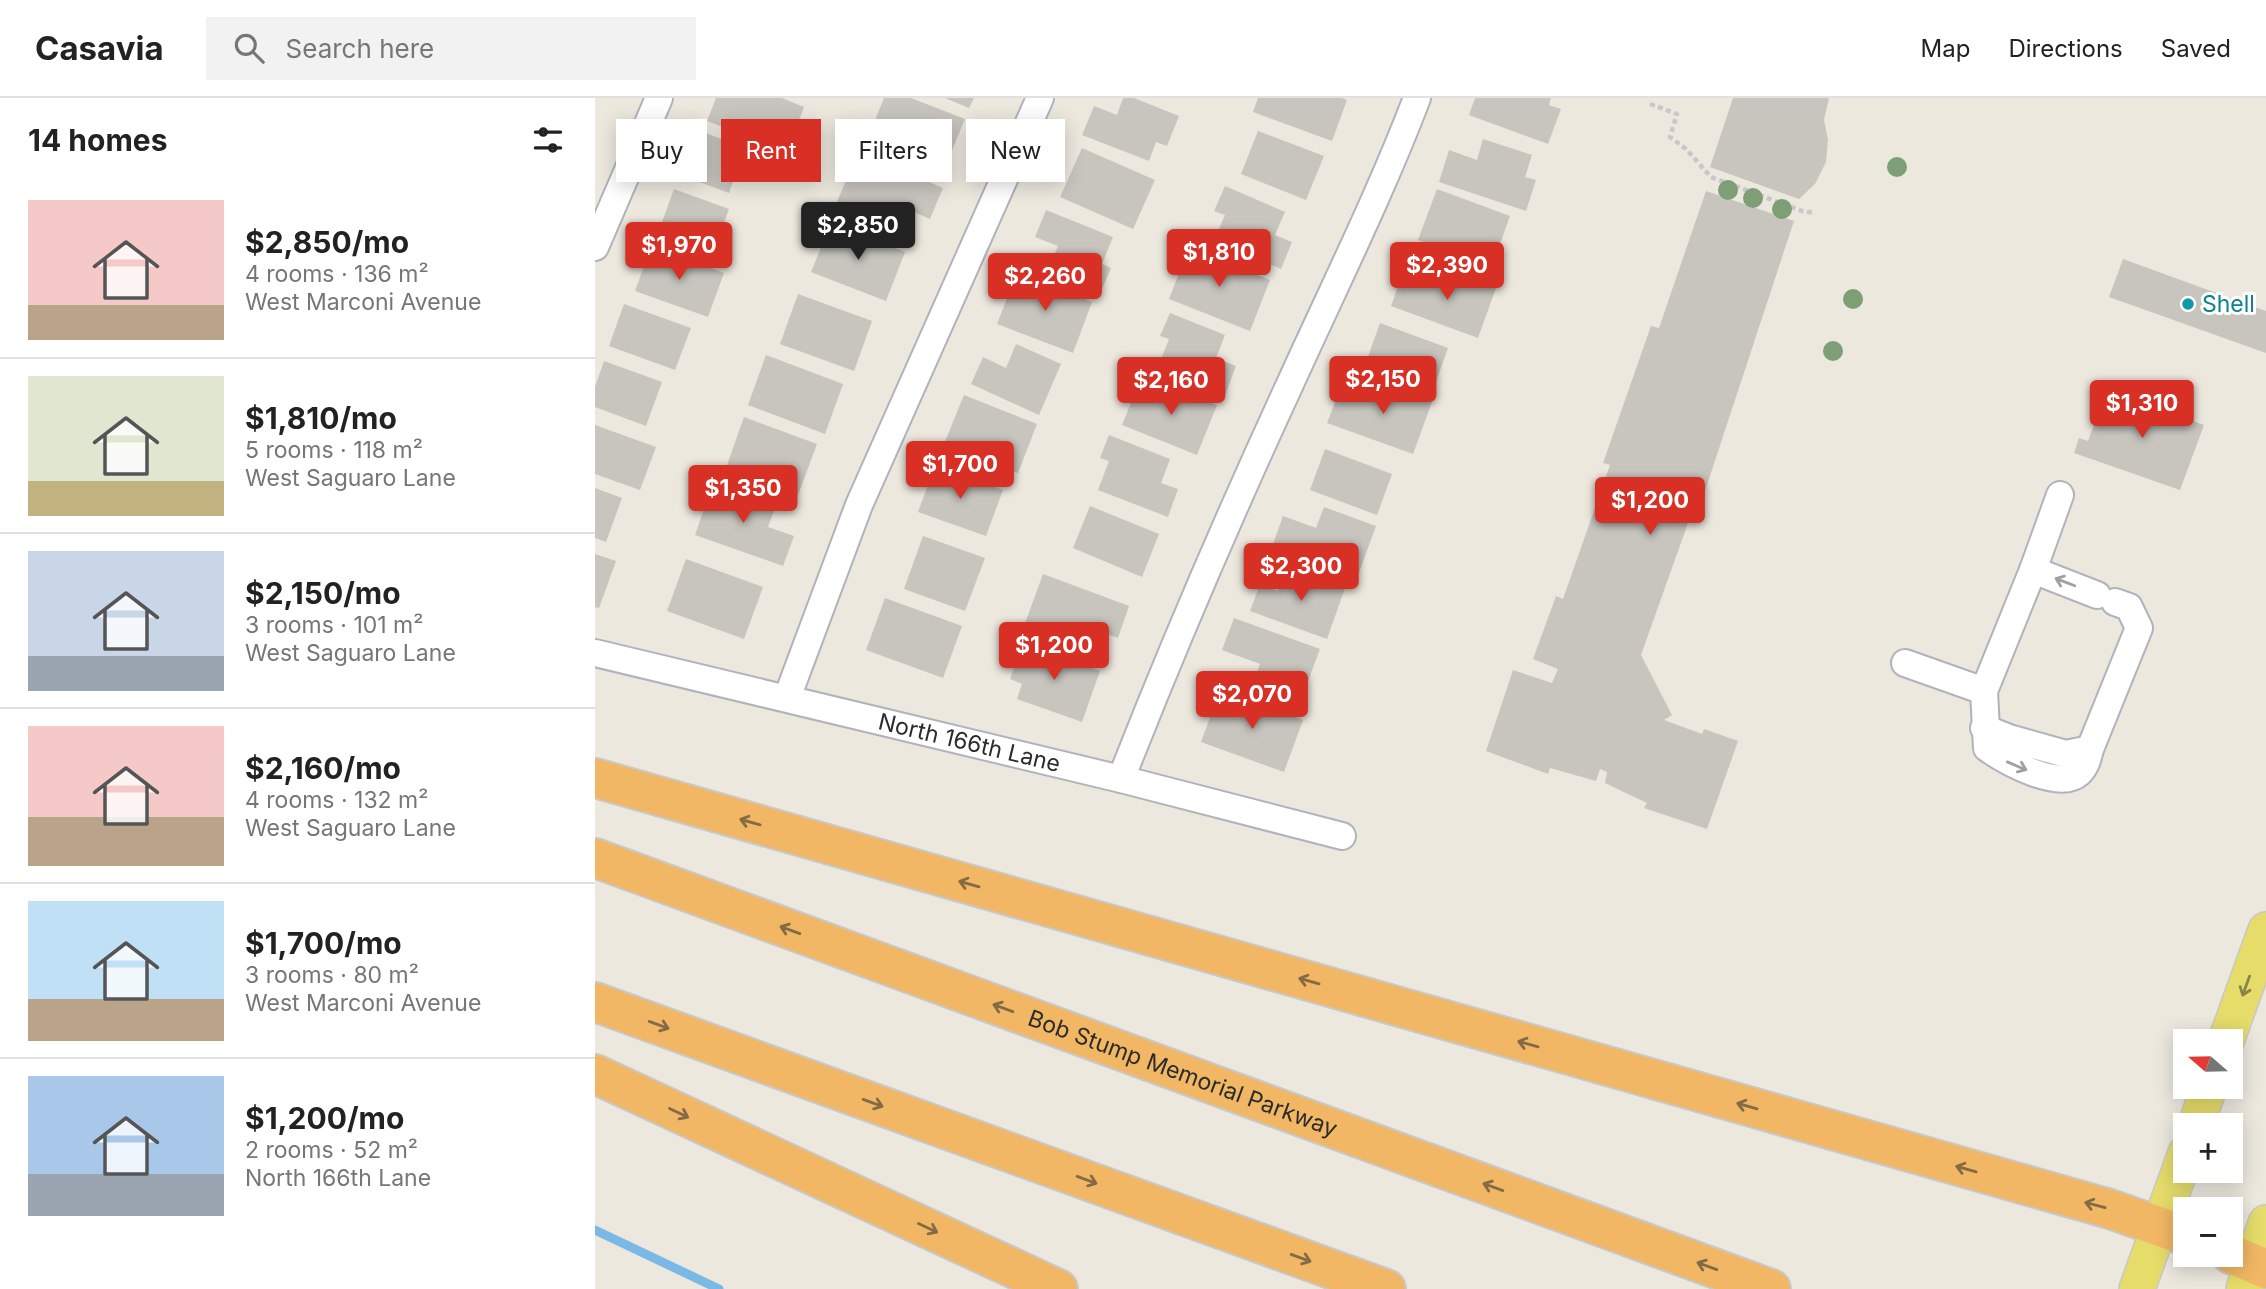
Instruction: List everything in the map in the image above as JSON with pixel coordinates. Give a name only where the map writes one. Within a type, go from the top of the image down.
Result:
[{"type":"highway","points":[[595,778],[2110,1209],[2172,1231]]},
{"type":"highway","name":"Bob Stump Memorial Parkway","points":[[595,858],[1771,1289]]},
{"type":"highway","points":[[595,1002],[1386,1289]]},
{"type":"highway","points":[[595,1074],[1058,1289]]},
{"type":"main road","points":[[2230,1029],[2266,930]]},
{"type":"main road","points":[[2137,1289],[2172,1231],[2181,1183]]},
{"type":"main road","points":[[2249,1269],[2266,1223]]},
{"type":"street","points":[[595,247],[659,98]]},
{"type":"street","points":[[787,698],[859,505],[1040,98]]},
{"type":"street","points":[[1121,779],[1172,649],[1288,387],[1396,153],[1417,98]]},
{"type":"street","points":[[2033,570],[2129,607],[2139,628],[2090,749],[2087,764],[2077,775],[2067,779],[2034,773],[2004,761],[1987,748],[1984,728],[1984,691],[2060,495]]},
{"type":"street","name":"North 166th Lane","points":[[595,653],[1121,779],[1342,836]]},
{"type":"street","points":[[1905,663],[1984,691]]},
{"type":"path","points":[[1650,104],[1677,114],[1670,137],[1711,177],[1802,211],[1815,213]]},
{"type":"building","points":[[716,98],[782,98],[804,107],[799,119],[721,119],[721,126],[707,121]]},
{"type":"building","points":[[884,98],[911,98],[965,119],[952,151],[952,119],[876,119]]},
{"type":"building","points":[[945,98],[974,98],[969,108]]},
{"type":"building","points":[[1123,98],[1134,98],[1179,116],[1167,146],[1156,142],[1149,161],[1082,135],[1094,106],[1117,115]]},
{"type":"building","points":[[1258,98],[1347,100],[1332,141],[1253,112]]},
{"type":"building","points":[[1475,98],[1551,98],[1549,105],[1561,109],[1548,144],[1469,115]]},
{"type":"building","points":[[1733,98],[1829,98],[1824,120],[1828,140],[1826,162],[1815,184],[1799,199],[1710,167]]},
{"type":"building","points":[[1258,131],[1324,156],[1306,200],[1241,174]]},
{"type":"building","points":[[707,134],[721,139],[721,182],[733,182],[729,193],[699,182],[707,182]]},
{"type":"building","points":[[1483,139],[1532,155],[1525,177],[1536,180],[1526,211],[1439,182],[1449,150],[1477,160]]},
{"type":"building","points":[[1082,148],[1155,180],[1133,229],[1060,197]]},
{"type":"building","points":[[845,182],[929,182],[943,188],[930,219],[907,209],[899,228],[837,202]]},
{"type":"building","points":[[1225,186],[1285,212],[1275,235],[1292,242],[1281,269],[1214,240],[1225,215],[1214,211]]},
{"type":"building","points":[[674,189],[729,209],[713,253],[658,233]]},
{"type":"building","points":[[1437,189],[1510,216],[1492,267],[1418,240]]},
{"type":"building","points":[[1706,191],[1794,221],[1703,497],[1698,495],[1641,655],[1672,715],[1664,720],[1702,734],[1704,729],[1738,741],[1707,829],[1644,808],[1647,803],[1605,783],[1607,772],[1600,769],[1596,781],[1550,768],[1548,774],[1486,751],[1513,670],[1552,683],[1558,669],[1533,659],[1556,596],[1563,599],[1610,465],[1603,463],[1651,326],[1659,328]]},
{"type":"building","points":[[1046,210],[1113,237],[1102,264],[1111,268],[1101,291],[1048,270],[1058,246],[1035,237]]},
{"type":"building","points":[[831,223],[905,252],[886,301],[811,272]]},
{"type":"building","points":[[651,247],[724,273],[708,317],[635,291]]},
{"type":"building","points":[[1189,248],[1270,280],[1250,331],[1169,299]]},
{"type":"building","name":"Shell","points":[[2123,259],[2266,311],[2266,353],[2109,297]]},
{"type":"building","points":[[1448,271],[1496,288],[1478,338],[1391,306],[1402,275],[1441,289]]},
{"type":"building","points":[[1017,273],[1092,302],[1073,353],[997,324]]},
{"type":"building","points":[[798,294],[872,321],[854,371],[780,344]]},
{"type":"building","points":[[624,304],[691,328],[675,370],[609,346]]},
{"type":"building","points":[[1170,313],[1225,335],[1216,358],[1236,366],[1225,395],[1158,367],[1169,339],[1160,336]]},
{"type":"building","points":[[1380,323],[1448,348],[1433,390],[1365,365]]},
{"type":"building","points":[[1016,344],[1061,364],[1039,415],[971,384],[983,357],[1006,368]]},
{"type":"building","points":[[766,355],[843,384],[825,434],[748,405]]},
{"type":"building","points":[[604,361],[662,382],[646,426],[595,407],[595,387]]},
{"type":"building","points":[[1370,380],[1432,402],[1413,454],[1327,423],[1339,392],[1363,401]]},
{"type":"building","points":[[1156,381],[1217,405],[1197,455],[1122,425],[1136,390],[1150,396]]},
{"type":"building","points":[[2107,390],[2204,425],[2180,490],[2074,453],[2079,438],[2088,441]]},
{"type":"building","points":[[964,395],[1037,424],[1018,473],[944,444]]},
{"type":"building","points":[[744,417],[817,444],[798,495],[726,468]]},
{"type":"building","points":[[595,425],[656,447],[640,490],[595,474]]},
{"type":"building","points":[[1109,435],[1170,459],[1161,483],[1178,489],[1168,517],[1098,490],[1109,461],[1100,458]]},
{"type":"building","points":[[1325,449],[1392,474],[1377,515],[1310,490]]},
{"type":"building","points":[[935,466],[1003,490],[986,536],[918,512]]},
{"type":"building","points":[[713,483],[776,505],[768,527],[794,536],[783,566],[695,535]]},
{"type":"building","points":[[595,488],[622,498],[606,542],[595,538]]},
{"type":"building","points":[[1090,506],[1159,534],[1142,577],[1073,548]]},
{"type":"building","points":[[1324,507],[1376,526],[1357,578],[1272,547],[1283,516],[1316,528]]},
{"type":"building","points":[[923,536],[985,558],[965,611],[904,589]]},
{"type":"building","points":[[595,554],[616,561],[599,608],[595,607]]},
{"type":"building","points":[[686,559],[763,587],[744,639],[667,611]]},
{"type":"building","points":[[1287,567],[1345,588],[1327,639],[1250,611],[1260,584],[1278,591]]},
{"type":"building","points":[[1043,574],[1129,606],[1118,638],[1093,629],[1086,649],[1024,626]]},
{"type":"building","points":[[885,598],[962,626],[943,678],[866,650]]},
{"type":"building","points":[[1234,618],[1320,649],[1300,702],[1253,685],[1260,664],[1222,650]]},
{"type":"building","points":[[1023,643],[1100,671],[1082,722],[1017,699],[1022,684],[1010,679]]},
{"type":"building","points":[[1220,690],[1303,720],[1284,772],[1201,742]]},
{"type":"waterway","points":[[595,1230],[719,1289]]},
{"type":"place","name":"Shell","points":[[2188,304]]}]
